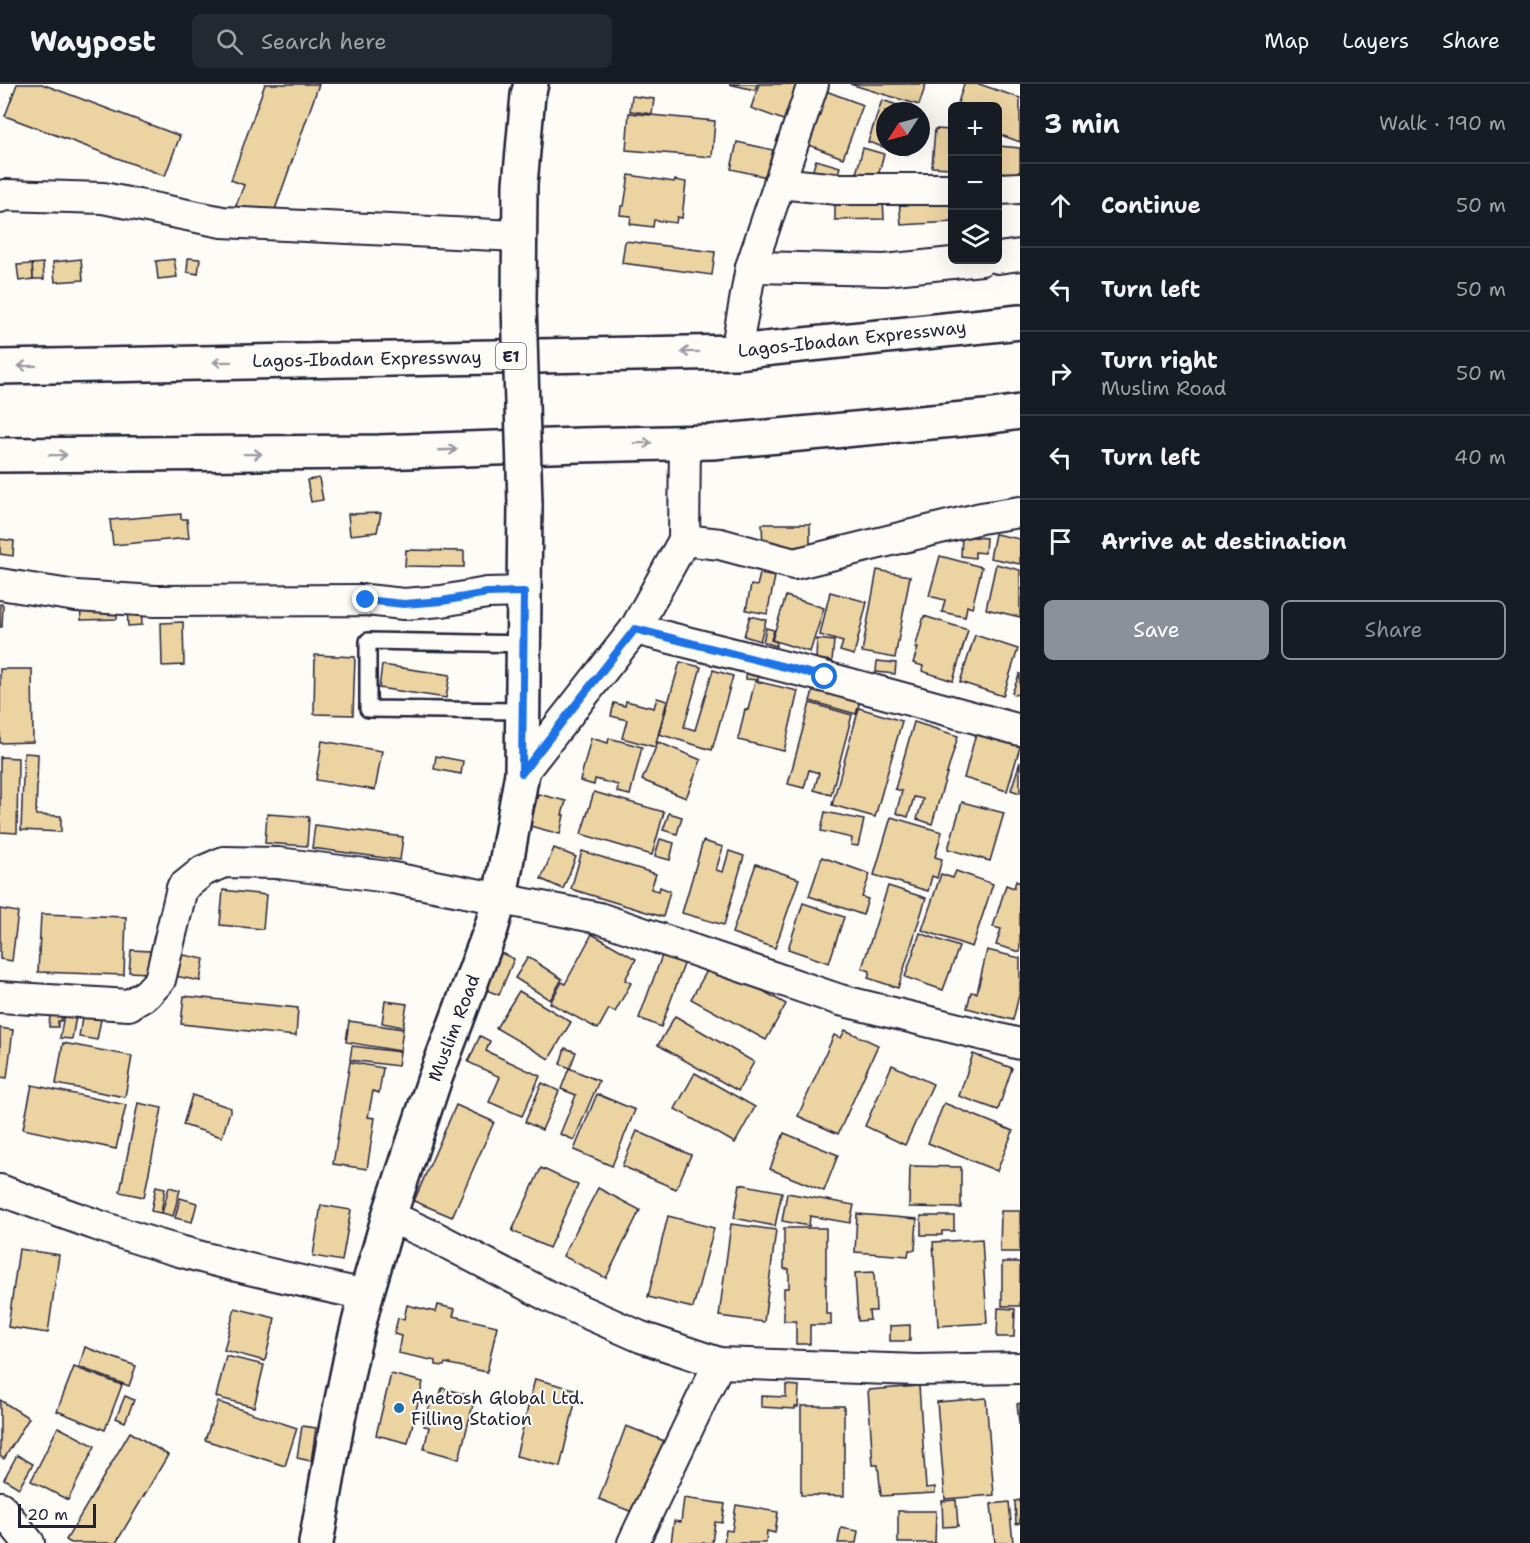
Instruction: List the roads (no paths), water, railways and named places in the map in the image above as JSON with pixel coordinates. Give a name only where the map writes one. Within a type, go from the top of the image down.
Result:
[{"type":"main road","name":"Muslim Road","points":[[316,1543],[353,1347],[366,1295],[389,1216],[434,1081],[491,929],[500,898],[522,773],[525,504],[519,236],[520,184],[531,84]]},
{"type":"main road","name":"Lagos-Ibadan Expressway","points":[[0,367],[736,352],[1020,322]]},
{"type":"main road","points":[[0,455],[379,452],[711,441],[986,417],[1020,412]]},
{"type":"street","points":[[736,352],[751,267],[813,84]]},
{"type":"street","points":[[779,183],[837,189],[948,189]]},
{"type":"street","points":[[1002,189],[1020,188]]},
{"type":"street","points":[[0,196],[103,198],[222,222],[519,236]]},
{"type":"street","points":[[1002,257],[1020,255]]},
{"type":"street","points":[[751,267],[885,270],[948,263]]},
{"type":"street","points":[[522,773],[635,629],[684,540],[685,442]]},
{"type":"street","points":[[684,540],[720,544],[794,564],[981,518],[1020,512]]},
{"type":"street","points":[[0,584],[76,596],[155,601],[366,600],[404,604],[442,601],[487,593],[524,592]]},
{"type":"street","points":[[635,629],[1020,730]]},
{"type":"street","points":[[0,997],[129,1005],[147,994],[160,980],[182,888],[203,872],[224,862],[278,863],[388,877],[599,918],[840,1000],[1020,1044]]},
{"type":"street","points":[[0,1190],[98,1226],[183,1252],[366,1295]]},
{"type":"street","points":[[389,1216],[437,1238],[548,1296],[610,1324],[718,1363],[917,1370],[1020,1368]]},
{"type":"street","points":[[633,1543],[718,1363]]},
{"type":"street","points":[[0,1507],[29,1543]]},
{"type":"lane","points":[[523,711],[368,709],[368,641],[524,644]]},
{"type":"place","name":"Anetosh Global Ltd. Filling Station","points":[[399,1408]]}]
